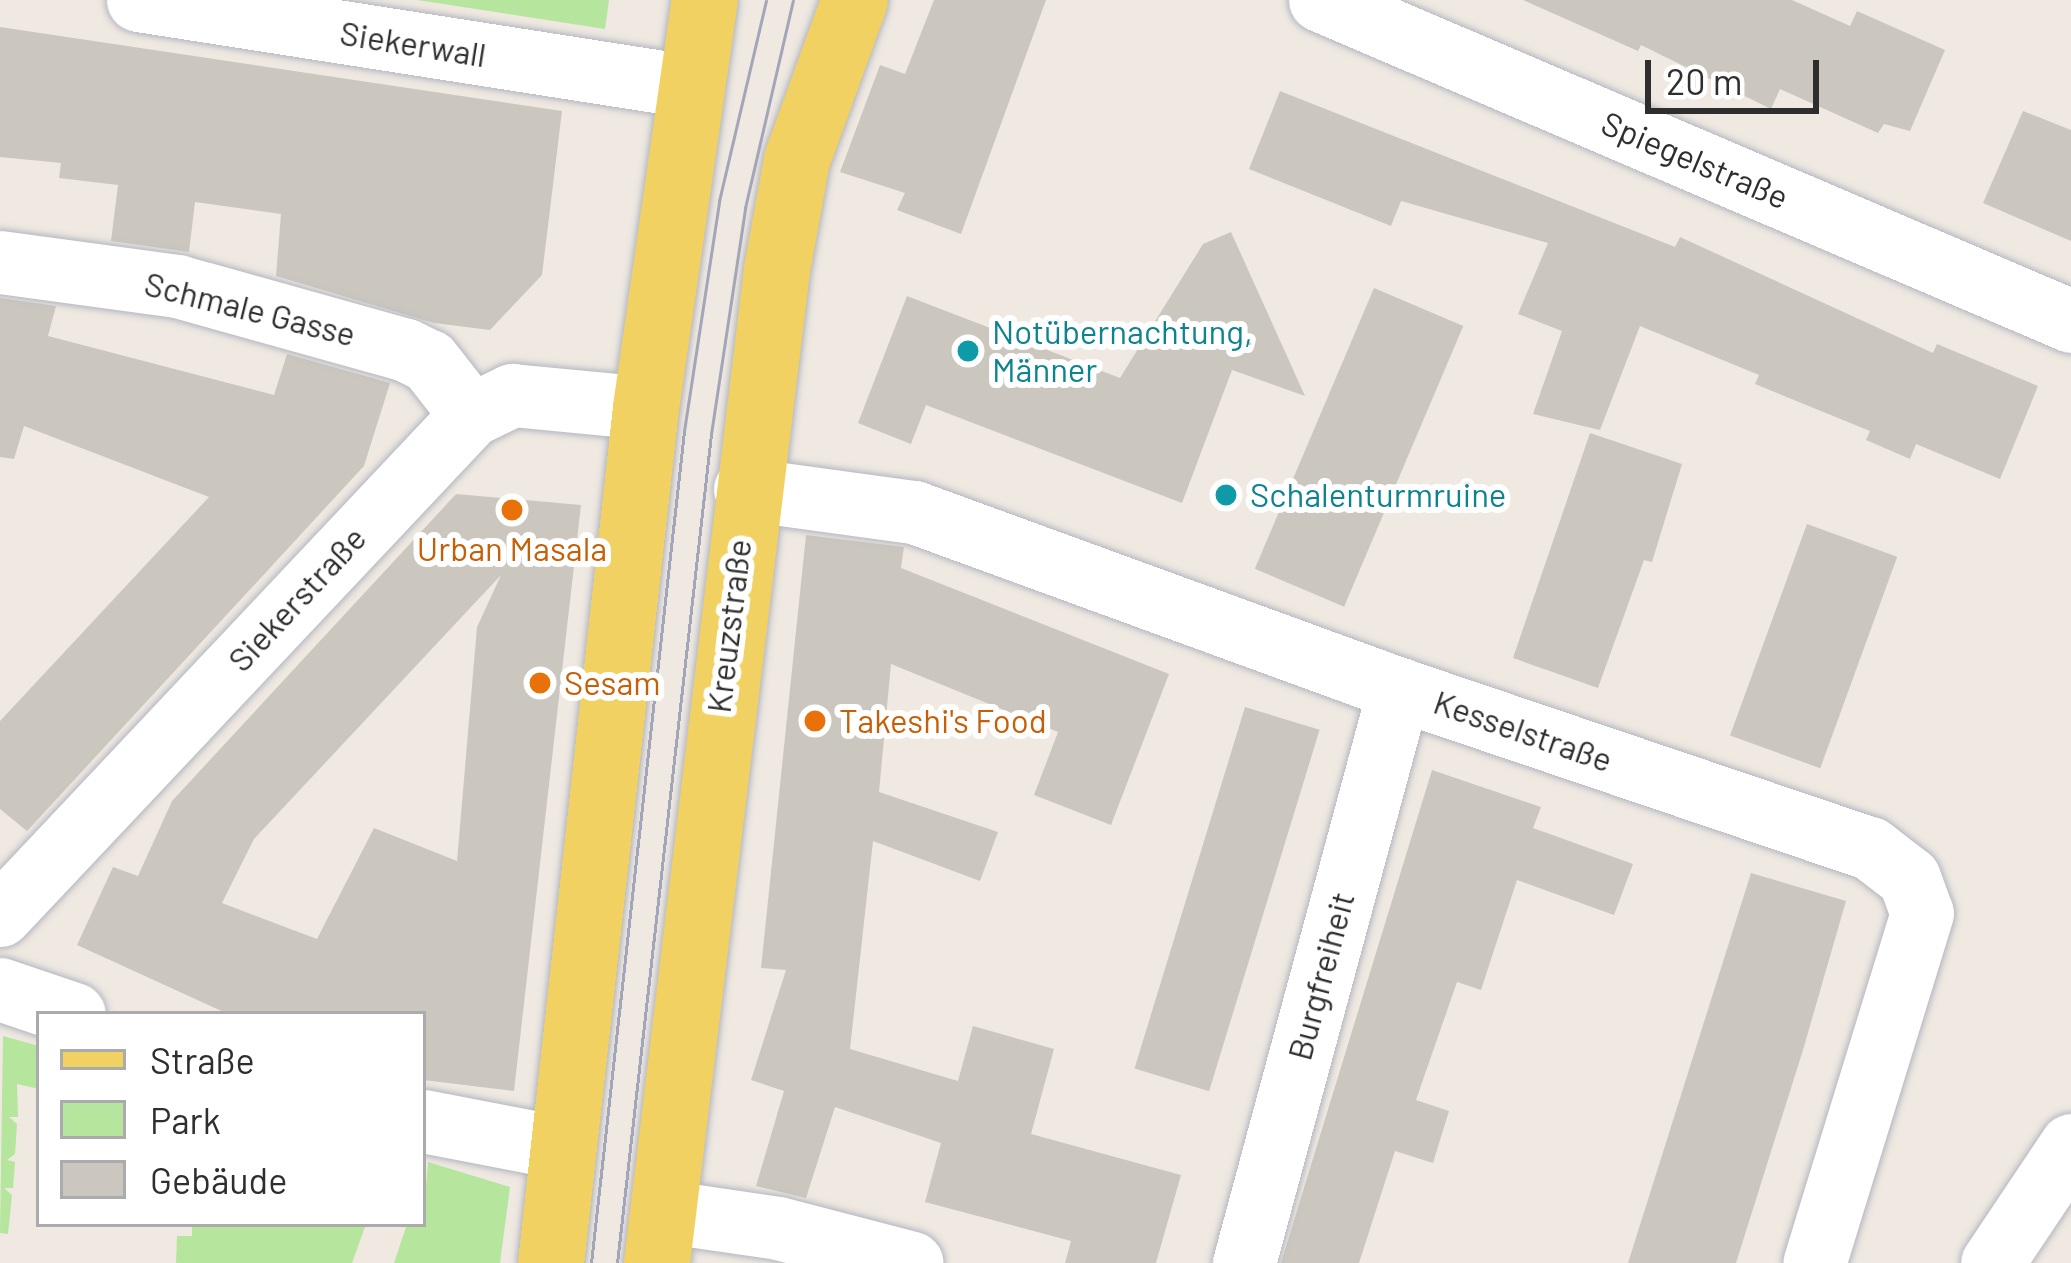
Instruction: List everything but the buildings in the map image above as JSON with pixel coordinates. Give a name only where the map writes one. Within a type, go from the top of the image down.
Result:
[{"type":"main road","points":[[551,1263],[646,409],[688,86],[705,0]]},
{"type":"main road","name":"Kreuzstraße","points":[[660,1237],[745,489],[797,160],[855,0]]},
{"type":"street","name":"Siekerwall","points":[[139,0],[688,86]]},
{"type":"street","name":"Spiegelstraße","points":[[1320,0],[2071,321]]},
{"type":"street","name":"Schmale Gasse","points":[[0,262],[177,286],[406,350],[430,361],[471,415]]},
{"type":"street","name":"Siekerstraße","points":[[0,915],[471,415],[512,395],[646,409]]},
{"type":"street","name":"Kesselstraße","points":[[745,489],[914,512],[1399,689],[1870,848],[1909,878],[1922,913],[1814,1263]]},
{"type":"street","name":"Burgfreiheit","points":[[1244,1263],[1399,689]]},
{"type":"street","points":[[0,989],[65,1011]]},
{"type":"street","points":[[426,1121],[563,1148]]},
{"type":"street","points":[[1992,1263],[2071,1145]]},
{"type":"street","points":[[660,1237],[778,1228],[912,1263]]},
{"type":"green space","points":[[417,0],[609,0],[605,29]]},
{"type":"green space","points":[[3,1036],[36,1045],[36,1088],[17,1084],[18,1117],[9,1117],[17,1124],[15,1154],[7,1160],[15,1162],[13,1188],[4,1188],[12,1195],[8,1234],[0,1233]]},
{"type":"green space","points":[[428,1162],[510,1187],[500,1263],[394,1263],[406,1227],[426,1227]]},
{"type":"green space","points":[[192,1227],[365,1227],[352,1263],[176,1263],[177,1236],[192,1236]]},
{"type":"tram line","points":[[591,1263],[684,431],[719,201],[766,0]]},
{"type":"tram line","points":[[617,1263],[711,434],[745,208],[793,0]]},
{"type":"place","name":"Notübernachtung, Männer","points":[[968,351]]},
{"type":"place","name":"Schalenturmruine","points":[[1226,495]]},
{"type":"place","name":"Urban Masala","points":[[512,510]]},
{"type":"place","name":"Sesam","points":[[540,683]]},
{"type":"place","name":"Takeshi's Food","points":[[815,721]]}]
